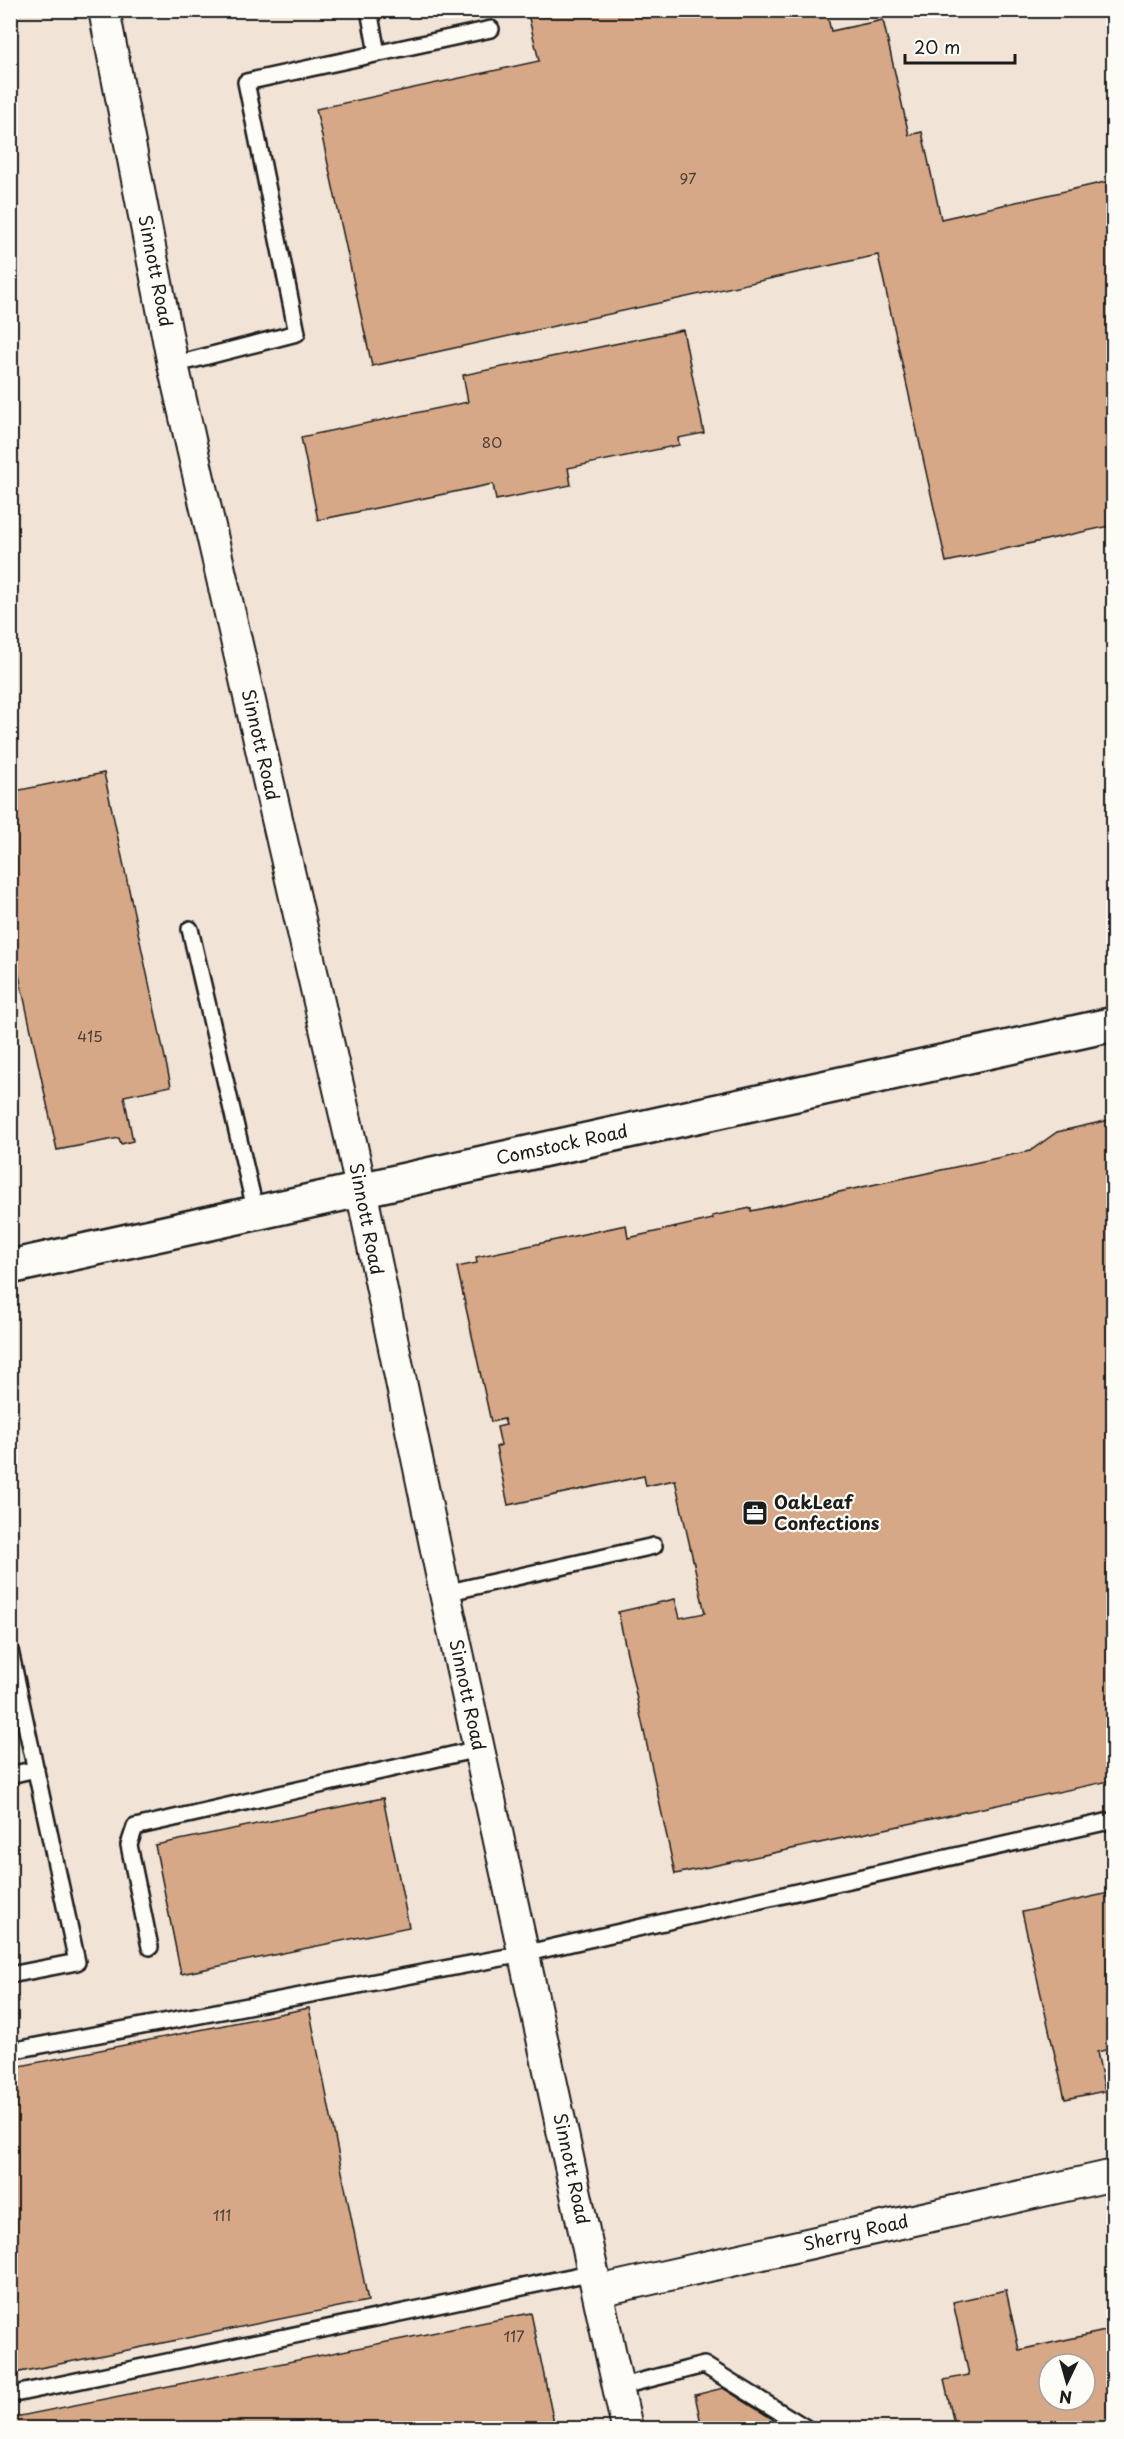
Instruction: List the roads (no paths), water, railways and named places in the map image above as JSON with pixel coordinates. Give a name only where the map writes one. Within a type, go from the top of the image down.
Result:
[{"type":"street","name":"Sinnott Road","points":[[104,10],[173,365],[361,1190],[478,1749],[627,2428]]},
{"type":"street","name":"Comstock Road","points":[[10,1267],[1113,1024]]},
{"type":"street","name":"Sherry Road","points":[[596,2282],[1113,2175]]},
{"type":"lane","points":[[369,10],[377,53]]},
{"type":"lane","points":[[173,365],[297,333],[246,82],[491,29]]},
{"type":"lane","points":[[190,928],[256,1213]]},
{"type":"lane","points":[[445,1593],[654,1546]]},
{"type":"lane","points":[[10,1650],[77,1962],[10,1975]]},
{"type":"lane","points":[[150,1947],[129,1845],[135,1827],[478,1749]]},
{"type":"lane","points":[[10,1775],[36,1769]]},
{"type":"lane","points":[[10,2050],[523,1953],[1113,1820]]},
{"type":"lane","points":[[10,2396],[596,2282]]},
{"type":"lane","points":[[618,2387],[705,2365],[806,2428]]},
{"type":"place","name":"OakLeaf Confections","points":[[755,1513]]}]
